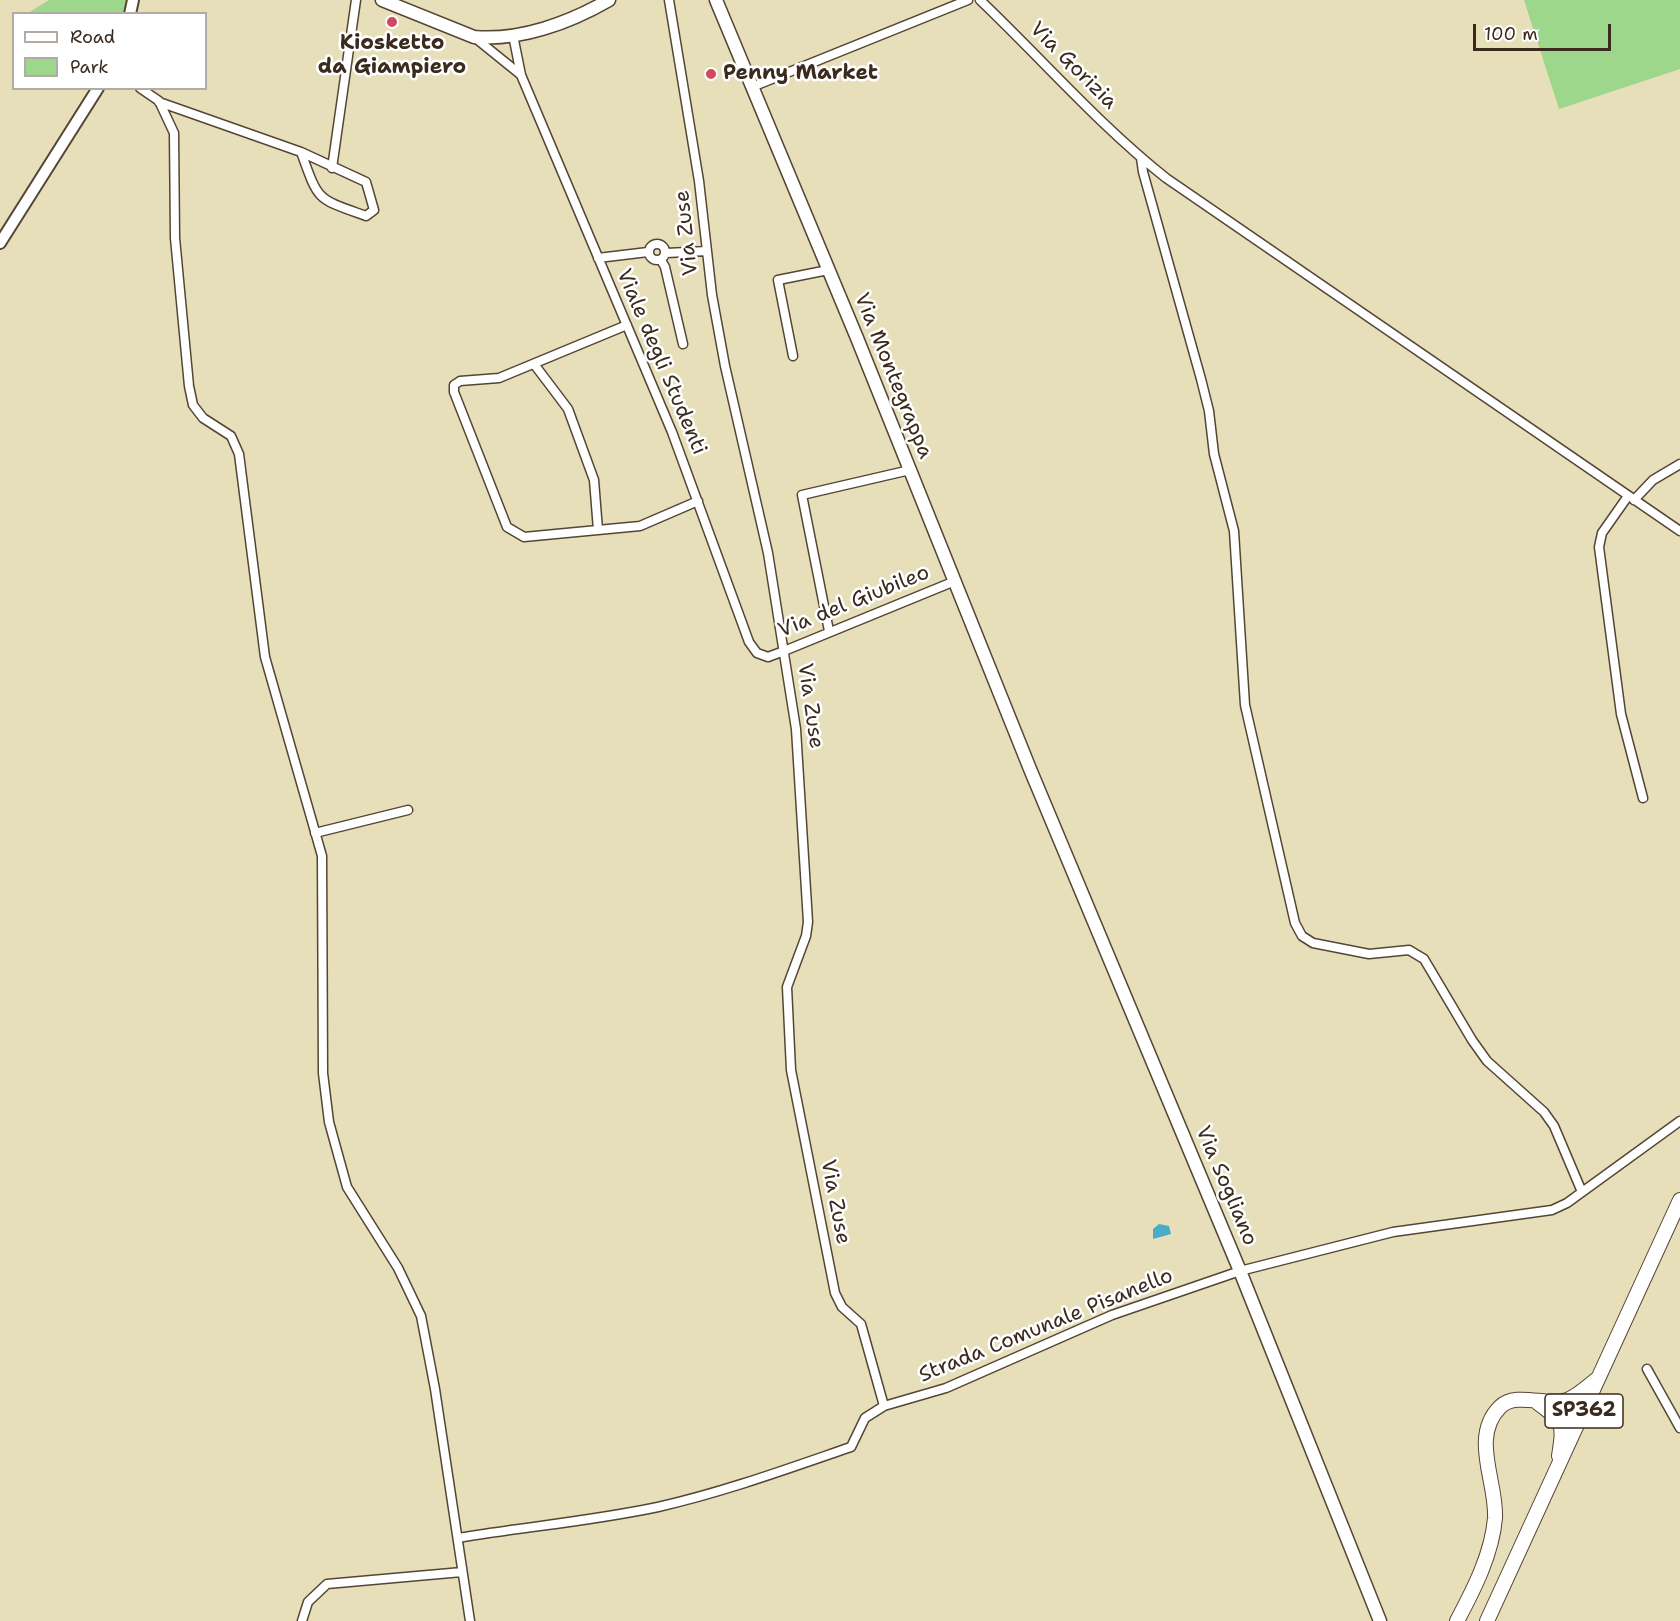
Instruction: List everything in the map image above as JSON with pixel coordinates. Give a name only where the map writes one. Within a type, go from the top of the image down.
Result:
[{"type":"main road","points":[[382,0],[474,38],[501,39],[562,23],[609,0]]},
{"type":"main road","name":"Via Montegrappa","points":[[716,0],[910,470],[1030,769]]},
{"type":"main road","name":"Via Sogliano","points":[[1030,769],[1240,1271],[1380,1621]]},
{"type":"main road","name":"SP362","points":[[1487,1621],[1680,1200]]},
{"type":"main road","points":[[1458,1621],[1476,1586],[1495,1516],[1486,1448],[1489,1423],[1501,1406],[1518,1400],[1538,1402],[1566,1400],[1601,1376]]},
{"type":"main road","points":[[1538,1402],[1558,1418],[1560,1425],[1562,1433],[1557,1469]]},
{"type":"street","points":[[332,168],[356,0]]},
{"type":"street","name":"Via Zuse","points":[[669,0],[694,148],[725,366],[768,553],[796,729],[808,922],[806,936],[788,987],[791,1070],[835,1293],[842,1307],[861,1323],[884,1406]]},
{"type":"street","points":[[752,87],[969,0]]},
{"type":"street","name":"Via Gorizia","points":[[980,0],[1141,158],[1224,219],[1680,531]]},
{"type":"street","name":"Viale degli Studenti","points":[[513,35],[521,75],[627,325],[698,501],[749,642],[758,653],[768,657]]},
{"type":"street","points":[[474,38],[521,75]]},
{"type":"street","points":[[0,243],[97,90]]},
{"type":"street","points":[[143,90],[159,102],[301,152],[366,182],[374,210],[366,216],[323,200],[314,187],[301,152]]},
{"type":"street","points":[[159,102],[167,114],[176,146],[175,238],[189,386],[198,413],[231,436],[239,454],[265,657],[324,872],[323,1073],[329,1122],[346,1187],[398,1268],[421,1316],[471,1621]]},
{"type":"street","points":[[1141,158],[1201,379],[1214,454],[1234,531],[1245,705],[1295,923],[1302,936],[1313,943],[1369,954],[1409,950],[1424,959],[1487,1061],[1544,1112],[1554,1126],[1582,1192]]},
{"type":"street","points":[[598,258],[648,252],[654,244],[664,248],[665,267],[683,344]]},
{"type":"street","points":[[648,252],[655,260],[663,256],[707,252]]},
{"type":"street","points":[[793,356],[778,280],[828,270]]},
{"type":"street","points":[[627,325],[499,378],[460,381],[454,385],[454,392],[507,527],[524,537],[640,526],[698,501]]},
{"type":"street","points":[[534,364],[568,409],[594,480],[598,530]]},
{"type":"street","points":[[1643,798],[1620,714],[1599,547],[1602,533],[1631,498],[1653,480],[1680,464]]},
{"type":"street","points":[[829,632],[802,495],[910,470]]},
{"type":"street","name":"Via del Giubileo","points":[[768,657],[955,581]]},
{"type":"street","points":[[315,833],[408,810]]},
{"type":"street","name":"Strada Comunale Pisanello","points":[[458,1538],[655,1507],[728,1489],[851,1447],[865,1418],[884,1406],[946,1388],[1112,1315],[1240,1271],[1393,1232],[1552,1210],[1582,1192],[1680,1121]]},
{"type":"street","points":[[1647,1370],[1680,1428]]},
{"type":"street","points":[[302,1621],[308,1602],[327,1584],[462,1572]]},
{"type":"green space","points":[[49,0],[128,0],[123,12],[30,12]]},
{"type":"green space","points":[[1524,0],[1680,0],[1680,69],[1559,109]]},
{"type":"water","points":[[1159,1224],[1169,1226],[1171,1234],[1153,1239],[1153,1229]]},
{"type":"place","name":"Kiosketto da Giampiero","points":[[392,22]]},
{"type":"place","name":"Penny Market","points":[[711,74]]}]
